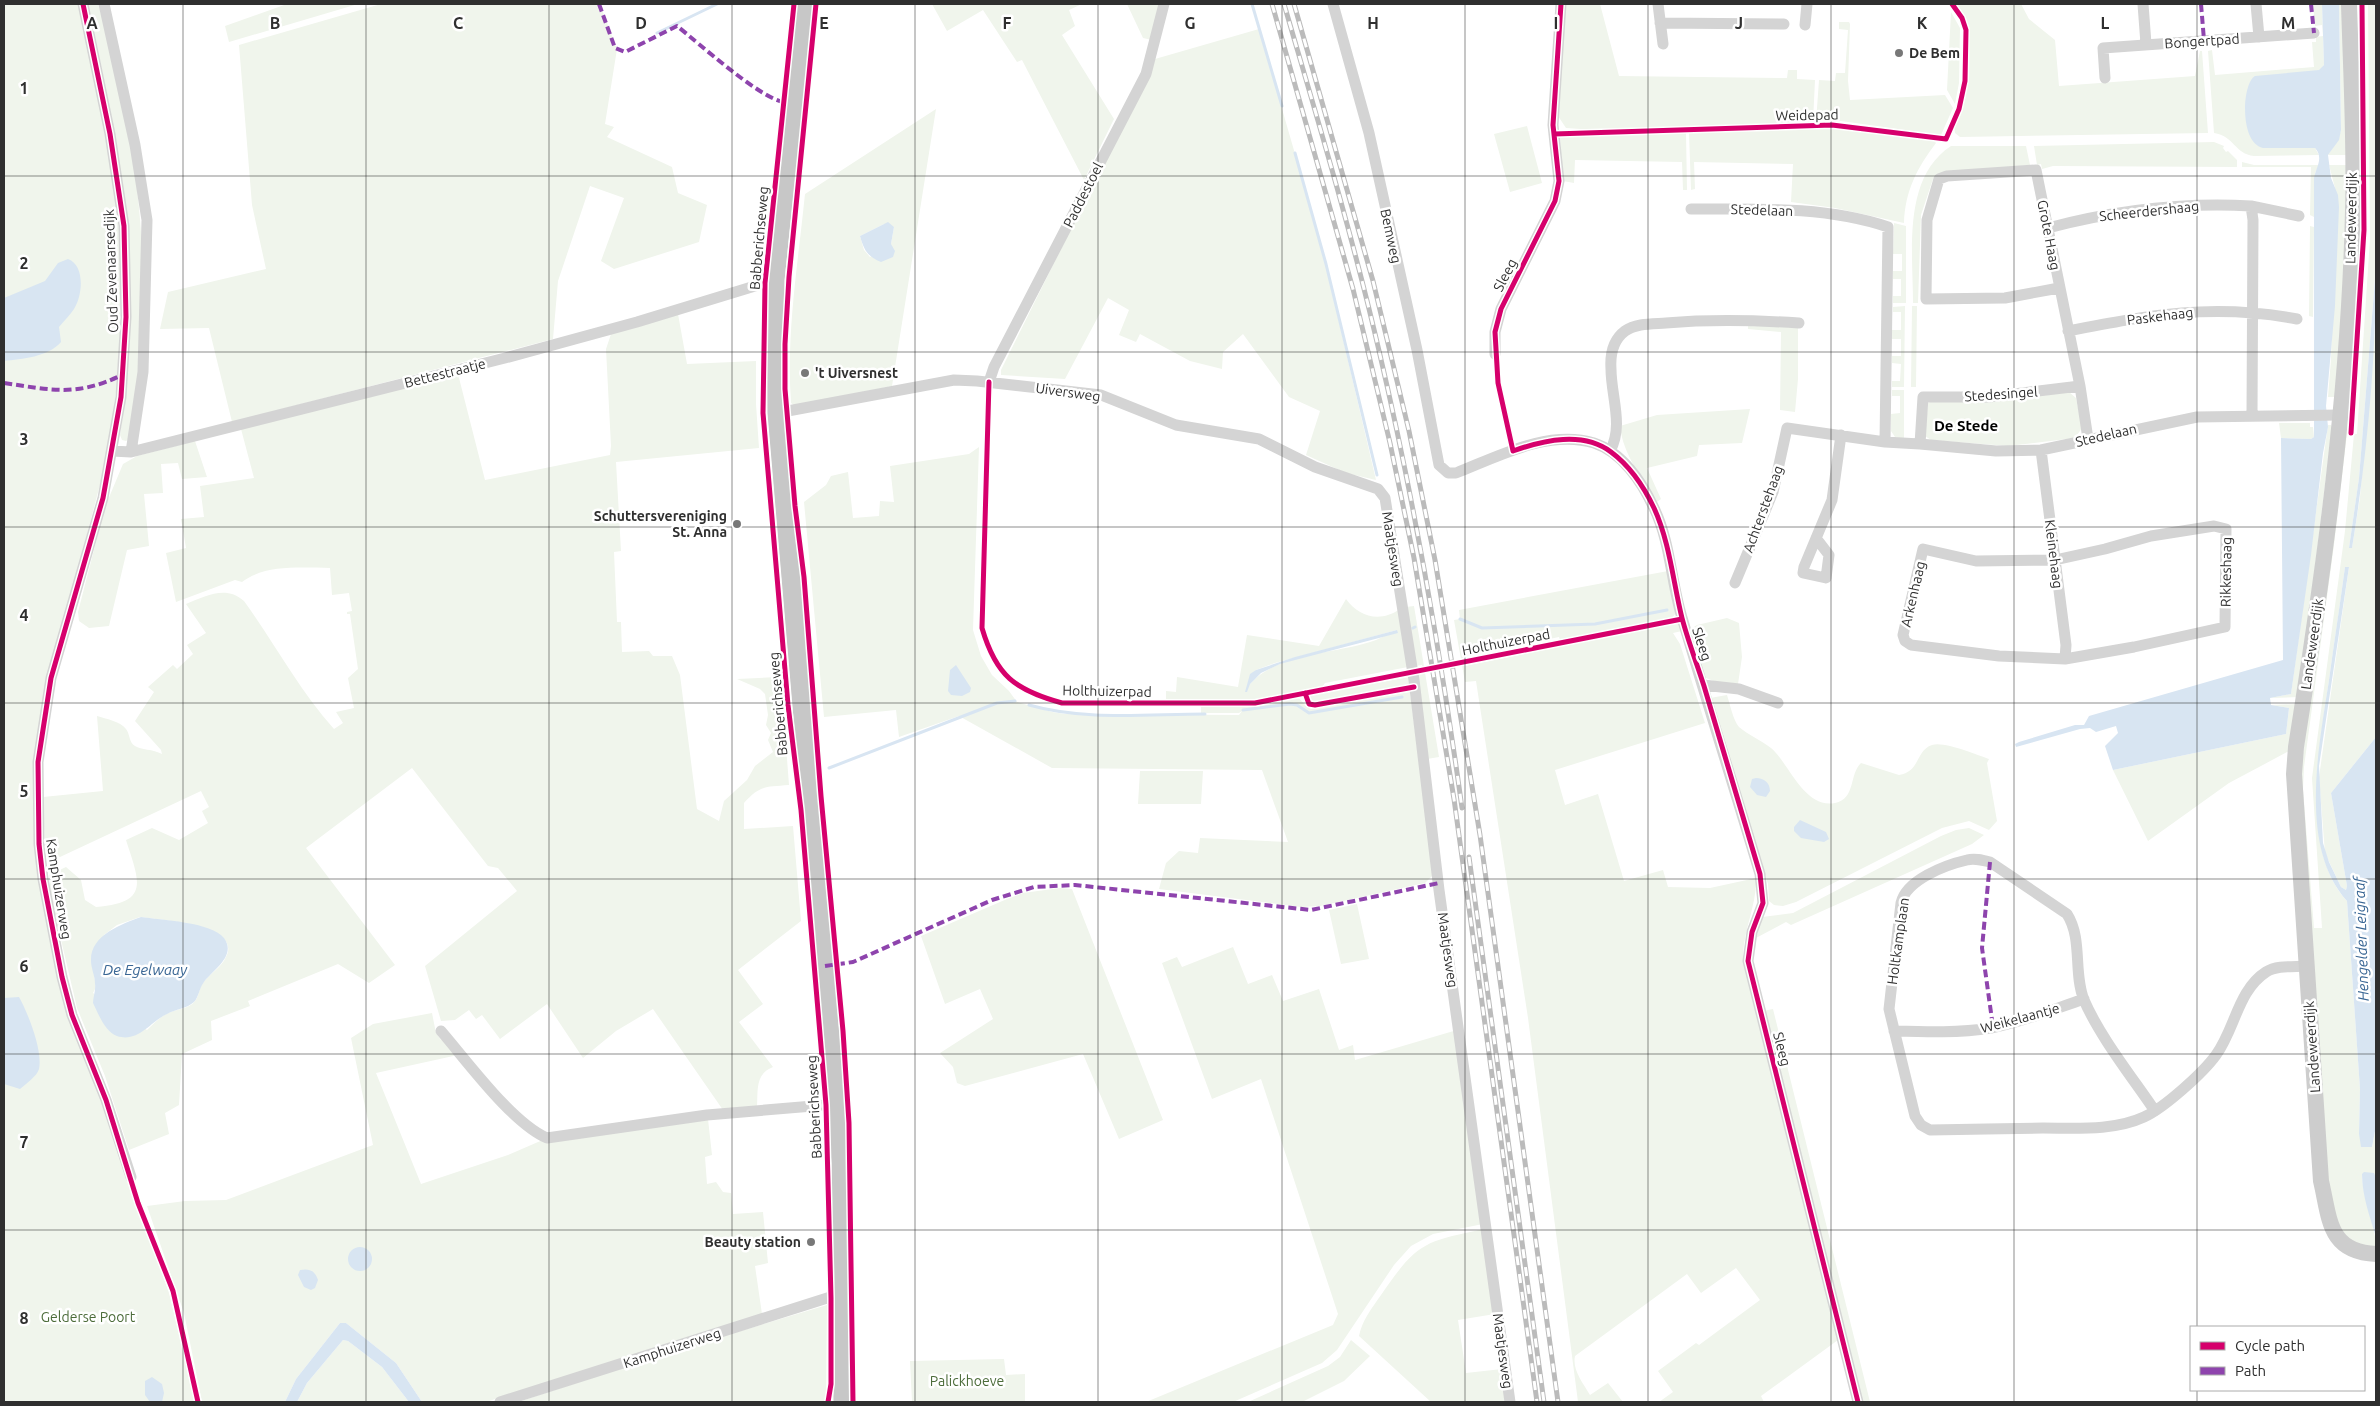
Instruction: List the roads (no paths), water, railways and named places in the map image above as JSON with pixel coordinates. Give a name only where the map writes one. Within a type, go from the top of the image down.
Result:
[{"type":"main road","name":"Babberichseweg","points":[[804,4],[775,280],[777,413],[841,1163],[844,1293],[843,1402]]},
{"type":"street","name":"Oud Zevenaarsedijk","points":[[82,4],[87,18],[110,134],[124,226],[126,318],[121,397],[112,451]]},
{"type":"street","points":[[104,4],[135,145],[148,220],[143,372],[131,452]]},
{"type":"street","name":"Paddestoel","points":[[989,382],[999,358],[1146,74],[1164,4]]},
{"type":"street","name":"Bemweg","points":[[1333,4],[1369,133],[1416,350],[1437,458],[1443,470]]},
{"type":"street","name":"Sleeg","points":[[1495,354],[1495,332],[1501,309],[1555,201],[1558,188],[1554,125],[1561,4]]},
{"type":"street","points":[[1658,4],[1663,44]]},
{"type":"street","points":[[1805,25],[1807,4]]},
{"type":"street","name":"Bongertpad","points":[[2142,4],[2146,44]]},
{"type":"street","name":"Bongertpad","points":[[2256,4],[2259,37]]},
{"type":"street","name":"Landeweerdijk","points":[[2349,4],[2353,211],[2350,281],[2335,415],[2327,538],[2296,747],[2294,774],[2321,1181],[2333,1231],[2344,1246],[2356,1251],[2376,1254]]},
{"type":"street","points":[[1660,22],[1784,24]]},
{"type":"street","name":"Bongertpad","points":[[2105,78],[2103,48],[2314,33]]},
{"type":"street","name":"Grote Haag","points":[[2059,288],[2005,298],[1926,299],[1927,220],[1939,180],[1947,176],[2036,170],[2068,331]]},
{"type":"street","name":"Scheerdershaag","points":[[2048,228],[2101,215],[2160,206],[2202,204],[2251,206],[2299,216]]},
{"type":"street","points":[[2251,206],[2254,220],[2252,415]]},
{"type":"street","name":"Stedelaan","points":[[1691,209],[1768,208],[1817,213],[1888,228],[1886,442]]},
{"type":"street","name":"Bettestraatje","points":[[112,451],[131,452],[514,355],[637,322],[775,280]]},
{"type":"street","name":"Paskehaag","points":[[2068,331],[2150,315],[2195,310],[2252,312]]},
{"type":"street","points":[[2252,312],[2297,319]]},
{"type":"street","points":[[1610,451],[1617,434],[1610,370],[1611,355],[1614,344],[1626,331],[1643,325],[1726,319],[1799,323]]},
{"type":"street","points":[[2068,331],[2080,386],[2088,439]]},
{"type":"street","name":"Uiversweg","points":[[777,413],[954,380],[989,382],[1101,395],[1176,425],[1259,439],[1315,467],[1378,489],[1385,498]]},
{"type":"street","name":"Stedesingel","points":[[1920,444],[1923,397],[1989,397],[2080,386]]},
{"type":"street","name":"Stedelaan","points":[[1920,444],[1996,451],[2041,450],[2197,416],[2335,415]]},
{"type":"street","name":"Achterstehaag","points":[[1735,583],[1772,492],[1787,428],[1886,442],[1920,444]]},
{"type":"street","points":[[1816,538],[1832,500],[1841,435]]},
{"type":"street","name":"Sleeg","points":[[1443,470],[1448,473],[1456,472],[1536,443],[1557,440],[1594,443],[1610,451],[1626,465],[1654,508],[1664,535],[1682,619],[1760,874],[1763,903],[1752,932],[1748,961],[1858,1402]]},
{"type":"street","name":"Kleinehaag","points":[[2041,450],[2066,645],[2065,659]]},
{"type":"street","name":"Kamphuizerweg","points":[[112,451],[103,498],[51,678],[38,762],[39,844],[46,899],[72,1015],[106,1100],[131,1177]]},
{"type":"street","name":"Maatjesweg","points":[[1385,498],[1414,680],[1439,890],[1510,1402]]},
{"type":"street","name":"Rikkeshaag","points":[[2055,560],[2105,549],[2150,536],[2214,526],[2226,529],[2225,627],[2065,659]]},
{"type":"street","name":"Arkenhaag","points":[[2055,560],[1976,561],[1923,549],[1903,635],[1905,641],[1911,644],[2000,656],[2065,659]]},
{"type":"street","points":[[1703,684],[1739,689],[1778,703]]},
{"type":"street","name":"Holtkamplaan","points":[[1967,860],[1990,862],[2067,914],[2074,925],[2078,972],[2084,999],[2154,1111],[2125,1123],[2092,1127],[1930,1130],[1921,1125],[1915,1116],[1889,1009],[1903,893],[1920,878],[1967,860]]},
{"type":"street","points":[[2154,1111],[2188,1084],[2216,1056],[2235,1021],[2247,991],[2256,980],[2268,971],[2278,968],[2307,966]]},
{"type":"street","name":"Weikelaantje","points":[[1894,1032],[1954,1032],[1993,1027],[2033,1017],[2084,999]]},
{"type":"street","name":"Babberichseweg","points":[[441,1031],[509,1109],[530,1129],[547,1138],[707,1115],[837,1104]]},
{"type":"street","name":"Kamphuizerweg","points":[[500,1402],[844,1293]]},
{"type":"water","points":[[2322,4],[2339,4],[2341,130],[2339,140],[2328,155],[2331,178],[2338,195],[2339,207],[2335,306],[2326,406],[2328,427],[2291,694],[2270,698],[2271,705],[2289,708],[2286,734],[2113,770],[2105,746],[2118,733],[2116,726],[2096,732],[2090,728],[2080,729],[2016,747],[2015,744],[2019,742],[2075,725],[2084,725],[2089,716],[2283,660],[2281,438],[2311,439],[2314,437],[2314,178],[2319,163],[2319,155],[2315,148],[2263,148],[2255,144],[2246,125],[2245,101],[2247,90],[2255,76],[2319,70],[2324,65]]},
{"type":"water","points":[[888,222],[894,227],[891,244],[895,251],[893,257],[881,262],[867,252],[860,236]]},
{"type":"water","points":[[68,259],[74,262],[77,267],[80,274],[81,289],[74,309],[59,327],[61,342],[56,347],[42,354],[4,361],[4,298],[45,281],[58,263]]},
{"type":"water","points":[[2376,267],[2370,408],[2352,548],[2349,548],[2359,478]]},
{"type":"water","name":"Hengelder Leigraaf","points":[[2345,567],[2349,567],[2319,766],[2323,843],[2329,862],[2341,887],[2346,890],[2347,886],[2331,793],[2376,737],[2376,1126],[2372,1147],[2361,1147],[2359,1134],[2360,1089],[2347,901],[2332,879],[2322,853],[2317,825],[2317,765]]},
{"type":"water","points":[[1397,630],[1398,633],[1280,664],[1261,673],[1250,684],[1247,692],[1245,692],[1250,674],[1256,670],[1295,657]]},
{"type":"water","points":[[956,665],[971,688],[970,692],[962,696],[951,695],[948,691],[950,670]]},
{"type":"water","points":[[1756,778],[1768,783],[1770,791],[1766,797],[1757,795],[1750,787],[1752,779]]},
{"type":"water","points":[[1800,820],[1826,832],[1829,839],[1824,842],[1801,838],[1794,831],[1794,827]]},
{"type":"water","name":"De Egelwaay","points":[[141,917],[209,928],[224,938],[228,951],[226,957],[202,984],[194,1002],[167,1014],[138,1034],[131,1037],[117,1036],[109,1031],[102,1022],[93,1003],[95,986],[91,964],[92,952],[101,937],[108,932]]},
{"type":"water","points":[[19,997],[34,1032],[40,1061],[36,1074],[20,1089],[4,1084],[4,998]]},
{"type":"water","points":[[2364,1172],[2374,1173],[2376,1178],[2376,1237],[2363,1190],[2362,1174]]},
{"type":"water","points":[[360,1247],[369,1250],[372,1259],[369,1268],[360,1271],[351,1268],[348,1259],[351,1250]]},
{"type":"water","points":[[307,1269],[315,1274],[318,1280],[315,1288],[311,1290],[304,1287],[298,1275],[300,1270]]},
{"type":"water","points":[[340,1323],[346,1323],[396,1363],[422,1402],[409,1402],[382,1367],[348,1341],[343,1340],[307,1383],[297,1402],[285,1402],[296,1379]]},
{"type":"water","points":[[152,1377],[162,1384],[164,1393],[162,1402],[150,1402],[145,1395],[145,1381]]},
{"type":"waterway","points":[[657,33],[717,4]]},
{"type":"waterway","points":[[1252,4],[1282,106]]},
{"type":"waterway","points":[[1295,153],[1326,264],[1377,475]]},
{"type":"waterway","points":[[1460,619],[1482,628],[1595,624],[1667,610]]},
{"type":"waterway","points":[[1243,710],[1290,704],[1297,705],[1309,713],[1402,697]]},
{"type":"waterway","points":[[829,768],[997,703],[1015,701]]},
{"type":"waterway","points":[[1029,705],[1050,710],[1094,715],[1205,714]]},
{"type":"railway","points":[[1272,4],[1353,289],[1390,443],[1414,558],[1454,799],[1537,1402]]},
{"type":"railway","points":[[1284,4],[1347,223],[1393,411],[1426,581],[1462,808]]},
{"type":"railway","points":[[1294,4],[1373,281],[1409,431],[1435,560],[1480,835],[1558,1402]]},
{"type":"railway","points":[[1469,857],[1544,1402]]},
{"type":"place","name":"De Bem","points":[[1899,53]]},
{"type":"place","name":"'t Uiversnest","points":[[805,373]]},
{"type":"place","name":"Schuttersvereniging St. Anna","points":[[737,524]]},
{"type":"place","name":"Beauty station","points":[[811,1242]]},
{"type":"district","name":"De Stede","points":[[1966,425]]},
{"type":"park label","name":"Gelderse Poort","points":[[88,1317]]},
{"type":"park label","name":"Palickhoeve","points":[[967,1381]]}]
